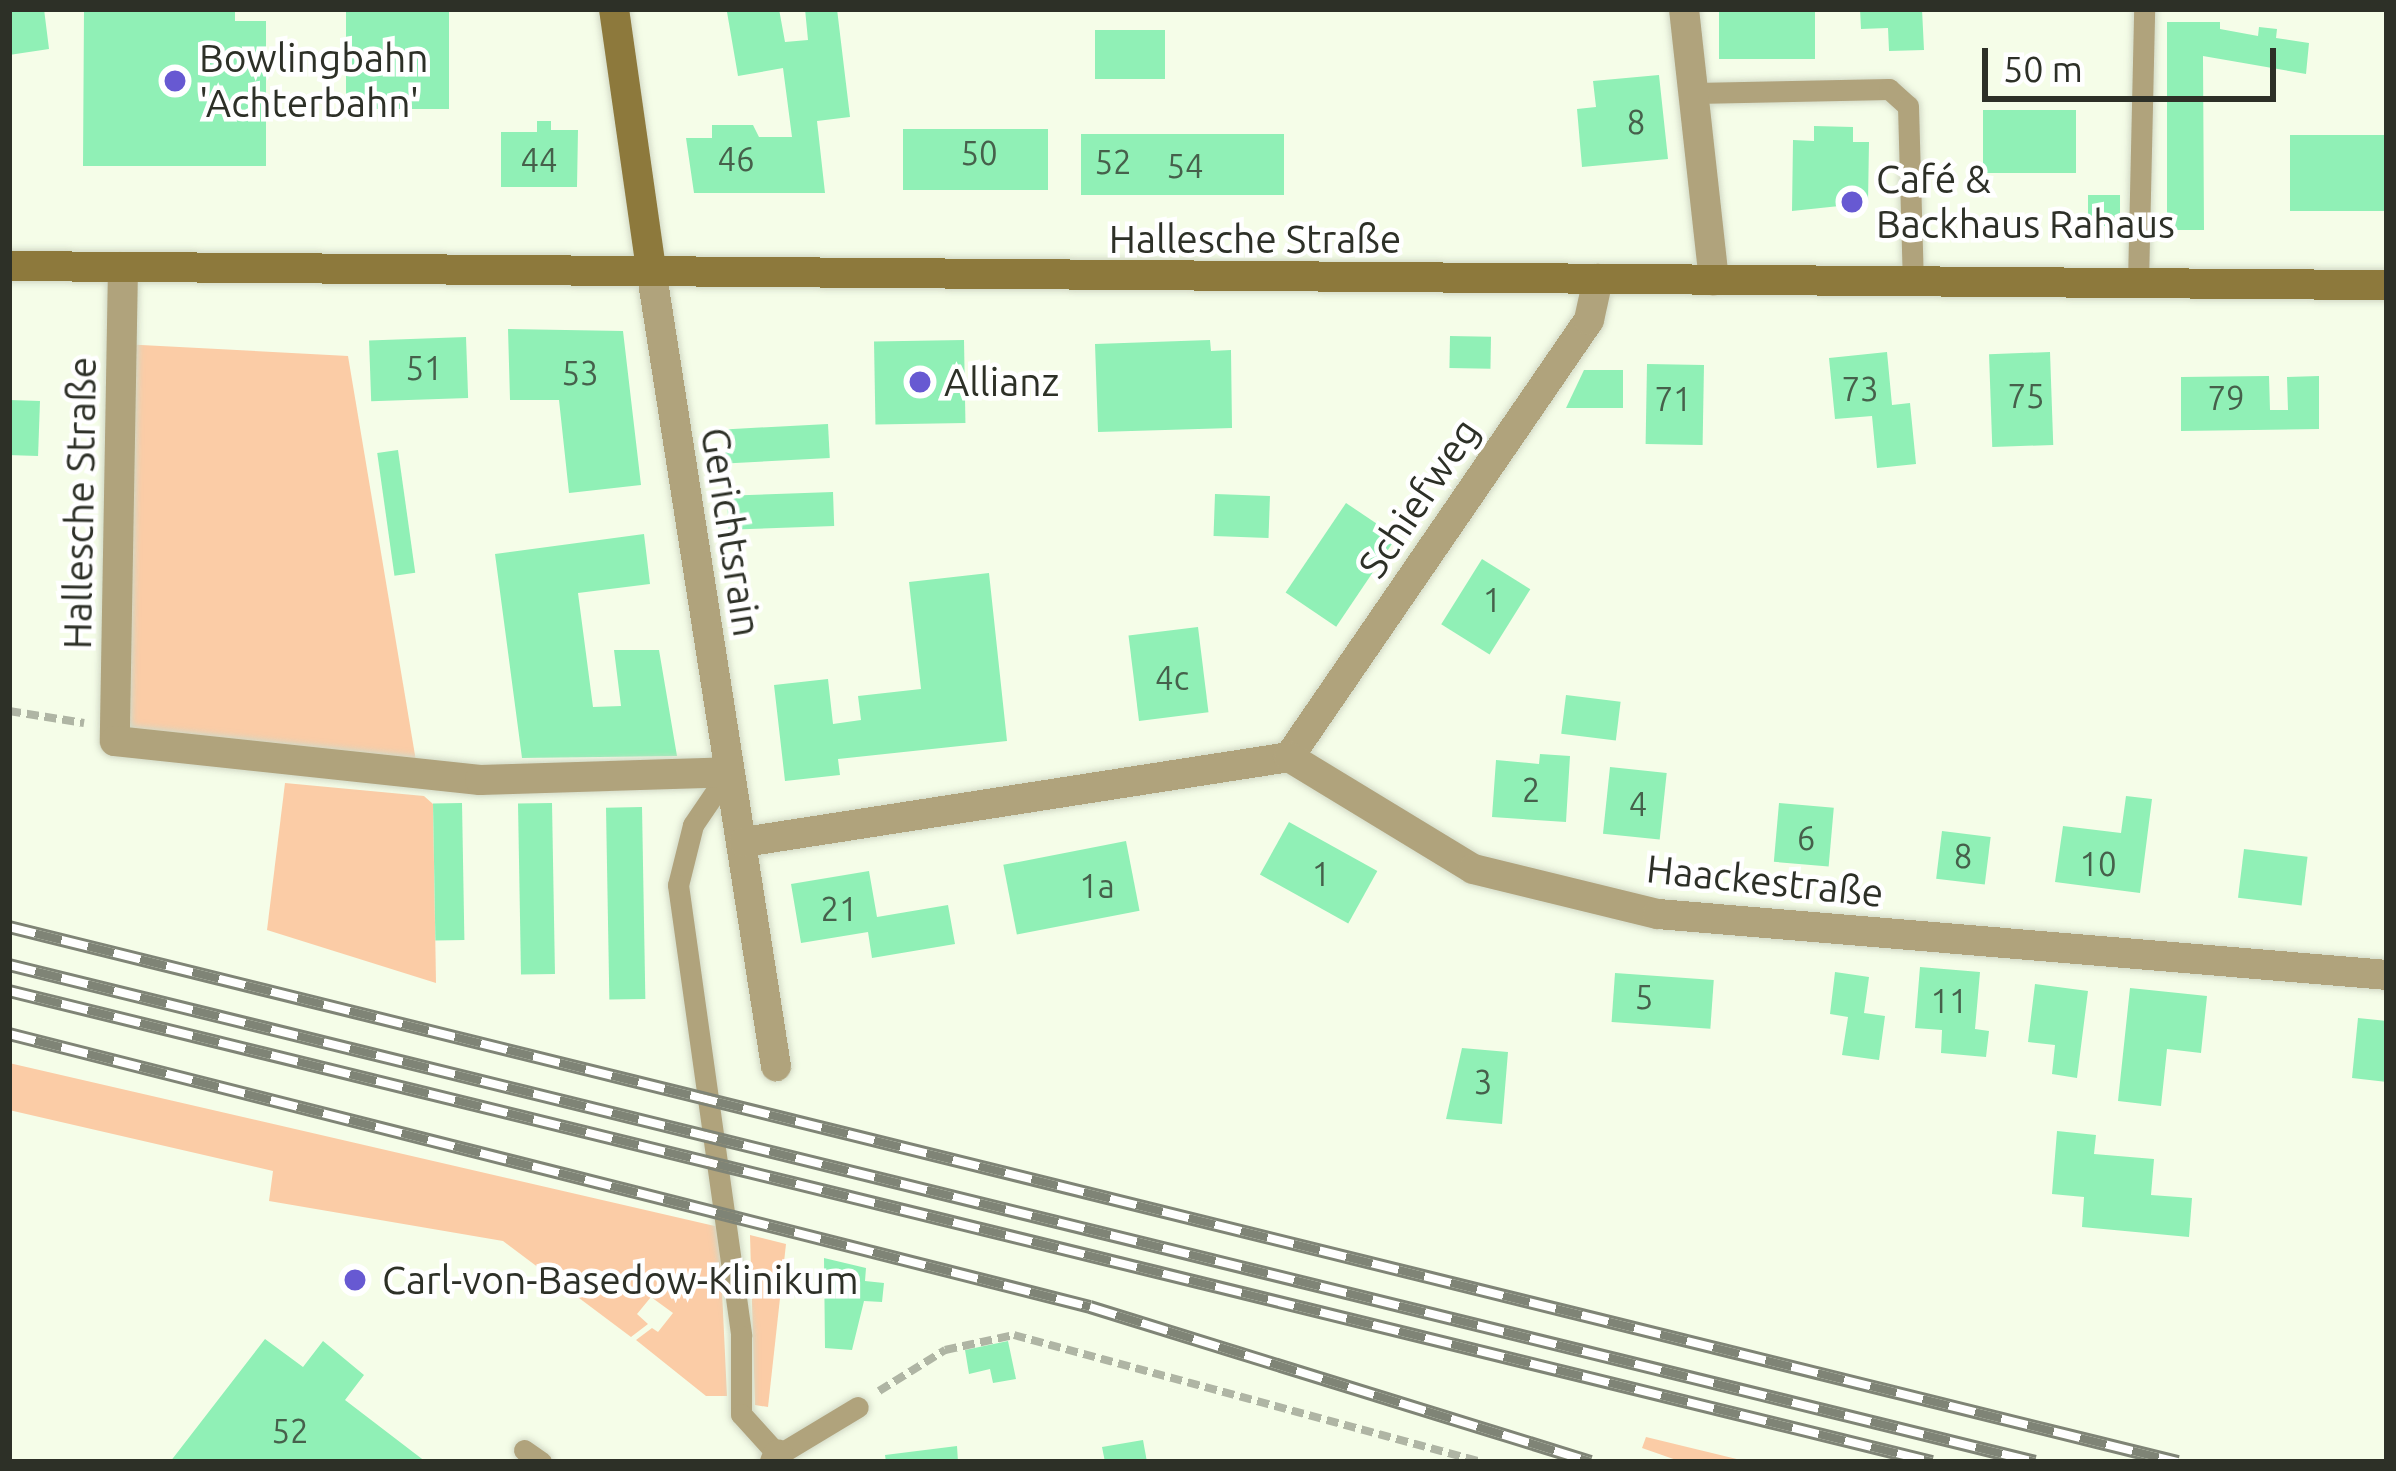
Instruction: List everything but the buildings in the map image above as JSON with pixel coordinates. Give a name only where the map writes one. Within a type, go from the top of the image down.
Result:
[{"type":"main road","name":"Gerichtsrain","points":[[614,9],[651,269]]},
{"type":"main road","name":"Hallesche Straße","points":[[9,266],[2387,285]]},
{"type":"street","points":[[1684,9],[1714,280]]},
{"type":"street","name":"Hallesche Straße","points":[[116,733],[123,267]]},
{"type":"street","name":"Gerichtsrain","points":[[651,269],[776,1066]]},
{"type":"street","name":"Schiefweg","points":[[1289,757],[1589,320],[1598,279]]},
{"type":"street","points":[[116,733],[479,780],[728,772]]},
{"type":"street","points":[[744,842],[1289,757]]},
{"type":"street","name":"Haackestraße","points":[[1289,757],[1473,868],[1658,914],[2387,976]]},
{"type":"lane","points":[[2138,282],[2144,9]]},
{"type":"lane","points":[[1695,93],[1889,89],[1908,106],[1913,282]]},
{"type":"lane","points":[[728,772],[693,825],[678,885],[741,1336],[741,1414],[777,1458],[858,1407]]},
{"type":"path","points":[[9,711],[116,733]]},
{"type":"path","points":[[858,1407],[946,1350],[1014,1335],[1482,1462]]},
{"type":"shaded area","points":[[122,344],[348,356],[418,773],[115,741]]},
{"type":"shaded area","points":[[285,783],[424,796],[433,804],[436,983],[267,930]]},
{"type":"shaded area","points":[[9,1063],[719,1227],[727,1396],[706,1396],[636,1340],[652,1328],[658,1332],[673,1313],[651,1297],[637,1314],[648,1324],[631,1337],[503,1241],[269,1201],[273,1171],[9,1110]]},
{"type":"shaded area","points":[[750,1235],[786,1244],[768,1407],[755,1405]]},
{"type":"shaded area","points":[[1646,1437],[1749,1462],[1682,1462],[1642,1448]]},
{"type":"railway","points":[[9,927],[2178,1462]]},
{"type":"railway","points":[[9,965],[2035,1462]]},
{"type":"railway","points":[[9,991],[1932,1462]]},
{"type":"railway","points":[[9,1034],[1090,1307],[1591,1462]]},
{"type":"place","name":"Bowlingbahn 'Achterbahn'","points":[[175,81]]},
{"type":"place","name":"Café & Backhaus Rahaus","points":[[1852,202]]},
{"type":"place","name":"Allianz","points":[[920,382]]},
{"type":"place","name":"Carl-von-Basedow-Klinikum","points":[[355,1280]]}]
